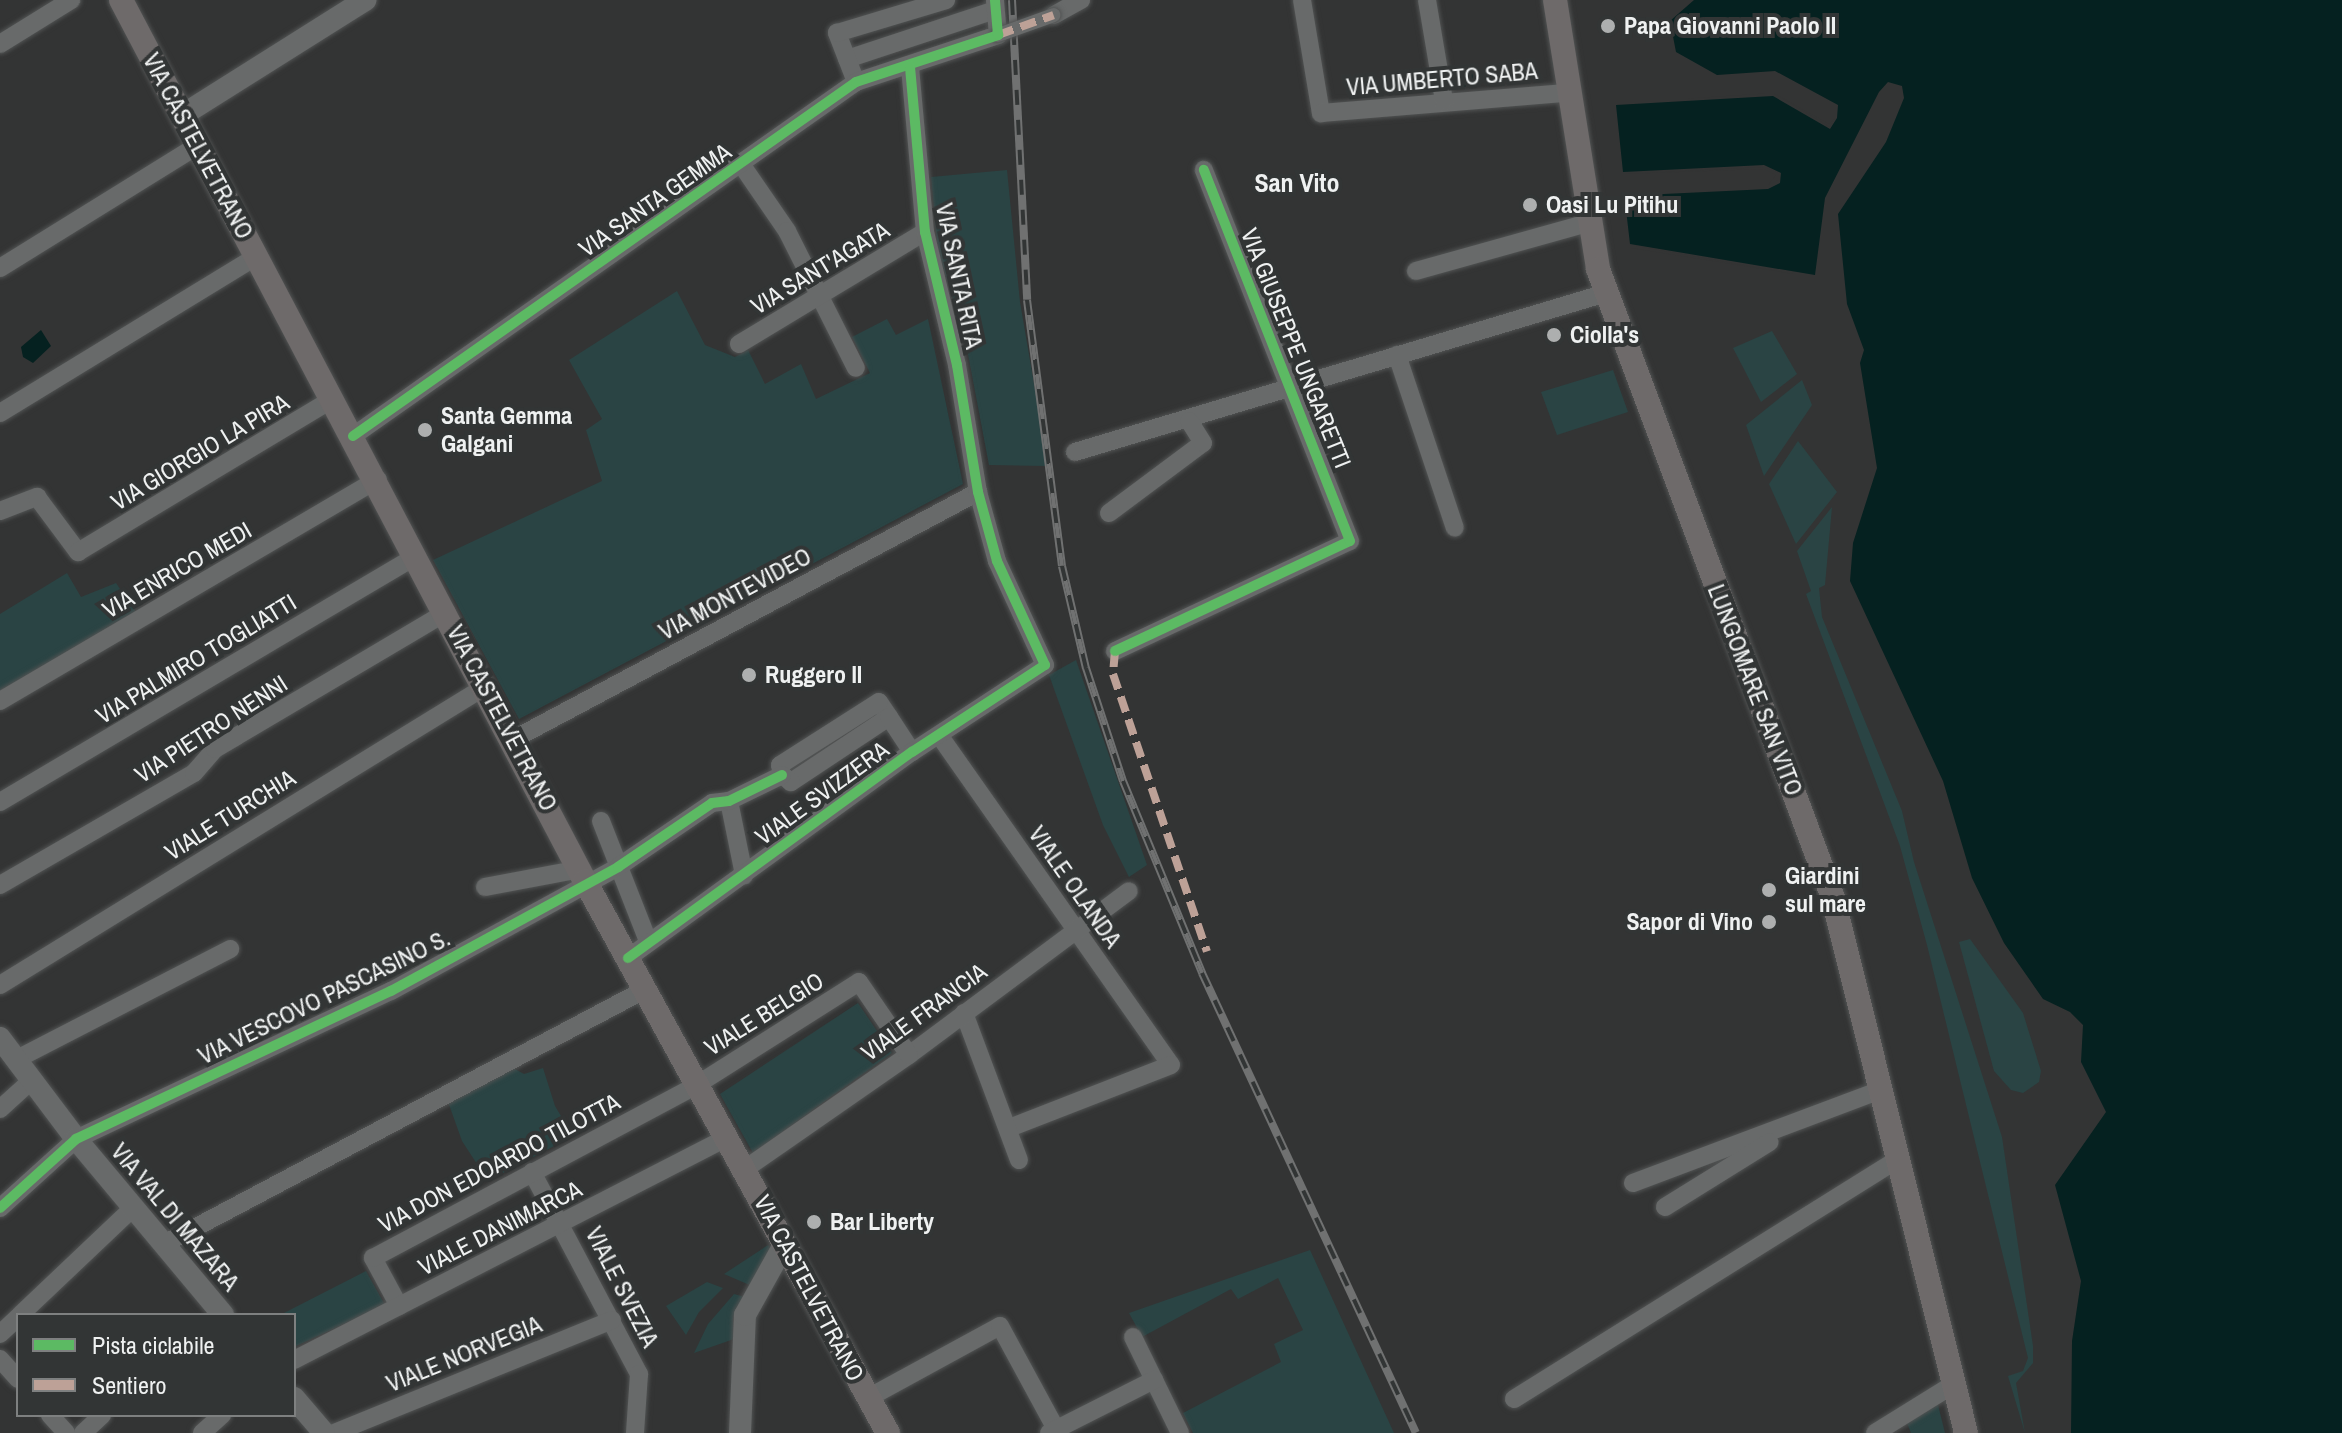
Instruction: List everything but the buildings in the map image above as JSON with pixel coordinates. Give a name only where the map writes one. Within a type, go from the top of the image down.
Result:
[{"type":"main road","name":"VIA CASTELVETRANO","points":[[121,0],[378,479],[695,1086],[745,1169],[888,1433]]},
{"type":"main road","name":"LUNGOMARE SAN VITO","points":[[1555,0],[1566,93],[1588,223],[1606,293],[1833,898],[1895,1161],[1966,1433]]},
{"type":"street","points":[[0,44],[71,0]]},
{"type":"street","points":[[181,116],[365,0]]},
{"type":"street","points":[[856,82],[837,33],[946,0]]},
{"type":"street","points":[[847,59],[995,5],[998,35],[1054,15],[1081,0]]},
{"type":"street","name":"VIA UMBERTO SABA","points":[[1302,0],[1321,113],[1566,93]]},
{"type":"street","points":[[1427,0],[1444,101]]},
{"type":"street","name":"VIA SANTA GEMMA","points":[[353,436],[856,82],[910,67],[998,35]]},
{"type":"street","name":"VIA SANTA RITA","points":[[910,67],[925,232],[957,365],[978,492],[997,561],[1045,665]]},
{"type":"street","points":[[0,268],[197,146]]},
{"type":"street","points":[[741,164],[787,231],[856,368]]},
{"type":"street","name":"VIA GIUSEPPE UNGARETTI","points":[[1115,651],[1350,541],[1204,170]]},
{"type":"street","points":[[1416,271],[1588,223]]},
{"type":"street","name":"VIA SANT'AGATA","points":[[739,344],[821,298],[925,232]]},
{"type":"street","points":[[0,413],[257,256]]},
{"type":"street","points":[[1075,452],[1189,421],[1606,293]]},
{"type":"street","points":[[1397,355],[1455,528]]},
{"type":"street","name":"VIA GIORGIO LA PIRA","points":[[4,508],[37,497],[78,552],[333,399]]},
{"type":"street","points":[[1109,513],[1203,443],[1189,421]]},
{"type":"street","name":"VIA ENRICO MEDI","points":[[0,701],[378,479]]},
{"type":"street","name":"VIA MONTEVIDEO","points":[[514,739],[978,492]]},
{"type":"street","name":"VIA PALMIRO TOGLIATTI","points":[[0,802],[416,556]]},
{"type":"street","name":"VIA PIETRO NENNI","points":[[0,885],[194,773],[215,749],[447,612]]},
{"type":"street","name":"VIALE SVIZZERA","points":[[628,958],[912,752],[1045,665]]},
{"type":"street","name":"VIALE TURCHIA","points":[[0,985],[486,686]]},
{"type":"street","points":[[485,887],[583,875],[618,867],[712,803],[729,801],[782,775],[791,782],[889,717],[912,752]]},
{"type":"street","name":"VIALE OLANDA","points":[[939,735],[1171,1065],[1009,1128]]},
{"type":"street","points":[[729,801],[744,875]]},
{"type":"street","points":[[601,821],[648,941]]},
{"type":"street","name":"VIA VESCOVO PASCASINO S.","points":[[0,1208],[76,1139],[391,991],[583,875]]},
{"type":"street","name":"VIALE FRANCIA","points":[[745,1169],[909,1055],[1129,891]]},
{"type":"street","points":[[17,1059],[230,949]]},
{"type":"street","name":"VIALE BELGIO","points":[[695,1086],[859,982],[909,1055]]},
{"type":"street","points":[[166,1243],[644,990]]},
{"type":"street","points":[[964,1013],[1019,1160]]},
{"type":"street","name":"VIA VAL DI MAZARA","points":[[0,1038],[76,1139],[166,1243],[217,1313]]},
{"type":"street","points":[[0,1109],[32,1080]]},
{"type":"street","name":"VIA DON EDOARDO TILOTTA","points":[[399,1306],[373,1258],[695,1086]]},
{"type":"street","points":[[1633,1183],[1878,1091]]},
{"type":"street","points":[[1665,1207],[1803,1121]]},
{"type":"street","name":"VIALE DANIMARCA","points":[[296,1359],[727,1137]]},
{"type":"street","points":[[1514,1399],[1895,1161]]},
{"type":"street","name":"VIALE SVEZIA","points":[[532,1172],[563,1224],[639,1374],[635,1433]]},
{"type":"street","points":[[22,1313],[134,1207]]},
{"type":"street","points":[[740,1433],[745,1315],[784,1245]]},
{"type":"street","points":[[0,1334],[16,1319]]},
{"type":"street","name":"VIALE NORVEGIA","points":[[334,1433],[612,1320]]},
{"type":"street","points":[[868,1398],[1000,1326],[1055,1432],[1154,1380]]},
{"type":"street","points":[[1133,1337],[1180,1433]]},
{"type":"street","points":[[0,1359],[16,1377]]},
{"type":"street","points":[[1875,1433],[1954,1384]]},
{"type":"street","points":[[296,1400],[324,1433]]},
{"type":"street","points":[[52,1417],[66,1433]]},
{"type":"street","points":[[83,1433],[100,1417]]},
{"type":"street","points":[[202,1433],[220,1417]]},
{"type":"shaded area","points":[[1694,0],[2342,0],[2342,1433],[2071,1433],[2072,1341],[2081,1281],[2055,1185],[2106,1112],[2081,1062],[2083,1025],[2070,1012],[2043,999],[2004,943],[1972,878],[1943,781],[1850,581],[1853,543],[1877,468],[1860,363],[1864,350],[1847,304],[1838,214],[1886,142],[1904,98],[1902,86],[1888,82],[1879,92],[1825,198],[1815,275],[1630,244],[1625,201],[1643,195],[1768,189],[1780,183],[1781,173],[1764,165],[1623,172],[1616,105],[1773,96],[1830,129],[1837,118],[1838,105],[1775,71],[1717,75],[1676,52],[1670,21]]},
{"type":"shaded area","points":[[1468,67],[1477,69],[1478,81],[1459,89],[1455,80]]},
{"type":"shaded area","points":[[1007,170],[1020,302],[1048,466],[989,465],[963,328],[938,252],[931,177]]},
{"type":"shaded area","points":[[677,291],[705,345],[735,357],[748,350],[765,384],[801,364],[816,399],[870,373],[852,337],[887,319],[896,335],[928,319],[963,484],[519,719],[433,560],[602,481],[586,430],[602,419],[569,360]]},
{"type":"shaded area","points":[[41,330],[51,346],[33,363],[23,357],[21,347]]},
{"type":"shaded area","points":[[1772,331],[1797,374],[1761,402],[1733,348]]},
{"type":"shaded area","points":[[1613,370],[1628,412],[1557,435],[1541,392]]},
{"type":"shaded area","points":[[1802,380],[1812,405],[1764,476],[1746,425]]},
{"type":"shaded area","points":[[1798,441],[1837,492],[1796,544],[1769,484]]},
{"type":"shaded area","points":[[1832,507],[1825,585],[1819,588],[1822,617],[1902,811],[1914,862],[2002,1137],[2033,1346],[2033,1363],[2016,1383],[2025,1433],[2008,1376],[2023,1371],[2028,1358],[1927,945],[1900,846],[1806,594],[1811,591],[1797,551]]},
{"type":"shaded area","points":[[67,573],[81,597],[116,583],[136,612],[0,692],[0,614]]},
{"type":"shaded area","points":[[1076,660],[1147,865],[1129,877],[1103,825],[1049,675]]},
{"type":"shaded area","points":[[1970,939],[2023,1013],[2041,1071],[2039,1082],[2023,1093],[2011,1090],[1994,1071],[1959,942]]},
{"type":"shaded area","points":[[858,1003],[892,1053],[753,1153],[720,1094]]},
{"type":"shaded area","points":[[513,1068],[524,1074],[543,1068],[555,1106],[573,1136],[488,1181],[462,1141],[447,1099]]},
{"type":"shaded area","points":[[768,1245],[772,1250],[752,1286],[724,1274]]},
{"type":"shaded area","points":[[1310,1250],[1394,1433],[1193,1433],[1183,1413],[1281,1362],[1274,1344],[1303,1330],[1278,1278],[1238,1299],[1231,1289],[1142,1337],[1129,1313]]},
{"type":"shaded area","points":[[366,1271],[385,1305],[296,1346],[296,1313],[284,1313]]},
{"type":"shaded area","points":[[707,1282],[723,1288],[699,1312],[686,1335],[666,1306]]},
{"type":"shaded area","points":[[734,1294],[745,1297],[733,1318],[734,1339],[694,1353],[708,1324]]},
{"type":"shaded area","points":[[1938,1405],[1945,1433],[1911,1433],[1907,1423]]},
{"type":"pier","points":[[1773,93],[1829,124],[1835,118],[1830,127]]},
{"type":"pier","points":[[1765,167],[1778,173],[1778,180],[1768,185],[1776,175],[1764,169],[1624,174]]},
{"type":"pier","points":[[1631,245],[1794,274],[1631,248]]},
{"type":"railway","points":[[1012,0],[1027,300],[1062,566],[1086,668],[1123,781],[1202,973],[1416,1433]]},
{"type":"marked path","points":[[998,35],[1054,15]]},
{"type":"marked path","points":[[1115,651],[1113,674],[1207,951]]},
{"type":"cycle path","points":[[353,436],[856,82],[998,35],[995,0]]},
{"type":"cycle path","points":[[628,958],[912,752],[1045,665],[997,561],[978,492],[957,365],[925,232],[910,67]]},
{"type":"cycle path","points":[[1115,651],[1350,541],[1204,170]]},
{"type":"cycle path","points":[[0,1208],[76,1139],[391,991],[618,867],[712,803],[729,801],[782,775]]},
{"type":"place","name":"Papa Giovanni Paolo II","points":[[1608,26]]},
{"type":"place","name":"Oasi Lu Pitihu","points":[[1530,205]]},
{"type":"place","name":"Ciolla's","points":[[1554,335]]},
{"type":"place","name":"Santa Gemma Galgani","points":[[425,430]]},
{"type":"place","name":"Ruggero II","points":[[749,675]]},
{"type":"place","name":"Giardini sul mare","points":[[1769,890]]},
{"type":"place","name":"Sapor di Vino","points":[[1769,922]]},
{"type":"place","name":"Bar Liberty","points":[[814,1222]]},
{"type":"district","name":"San Vito","points":[[1297,183]]}]
